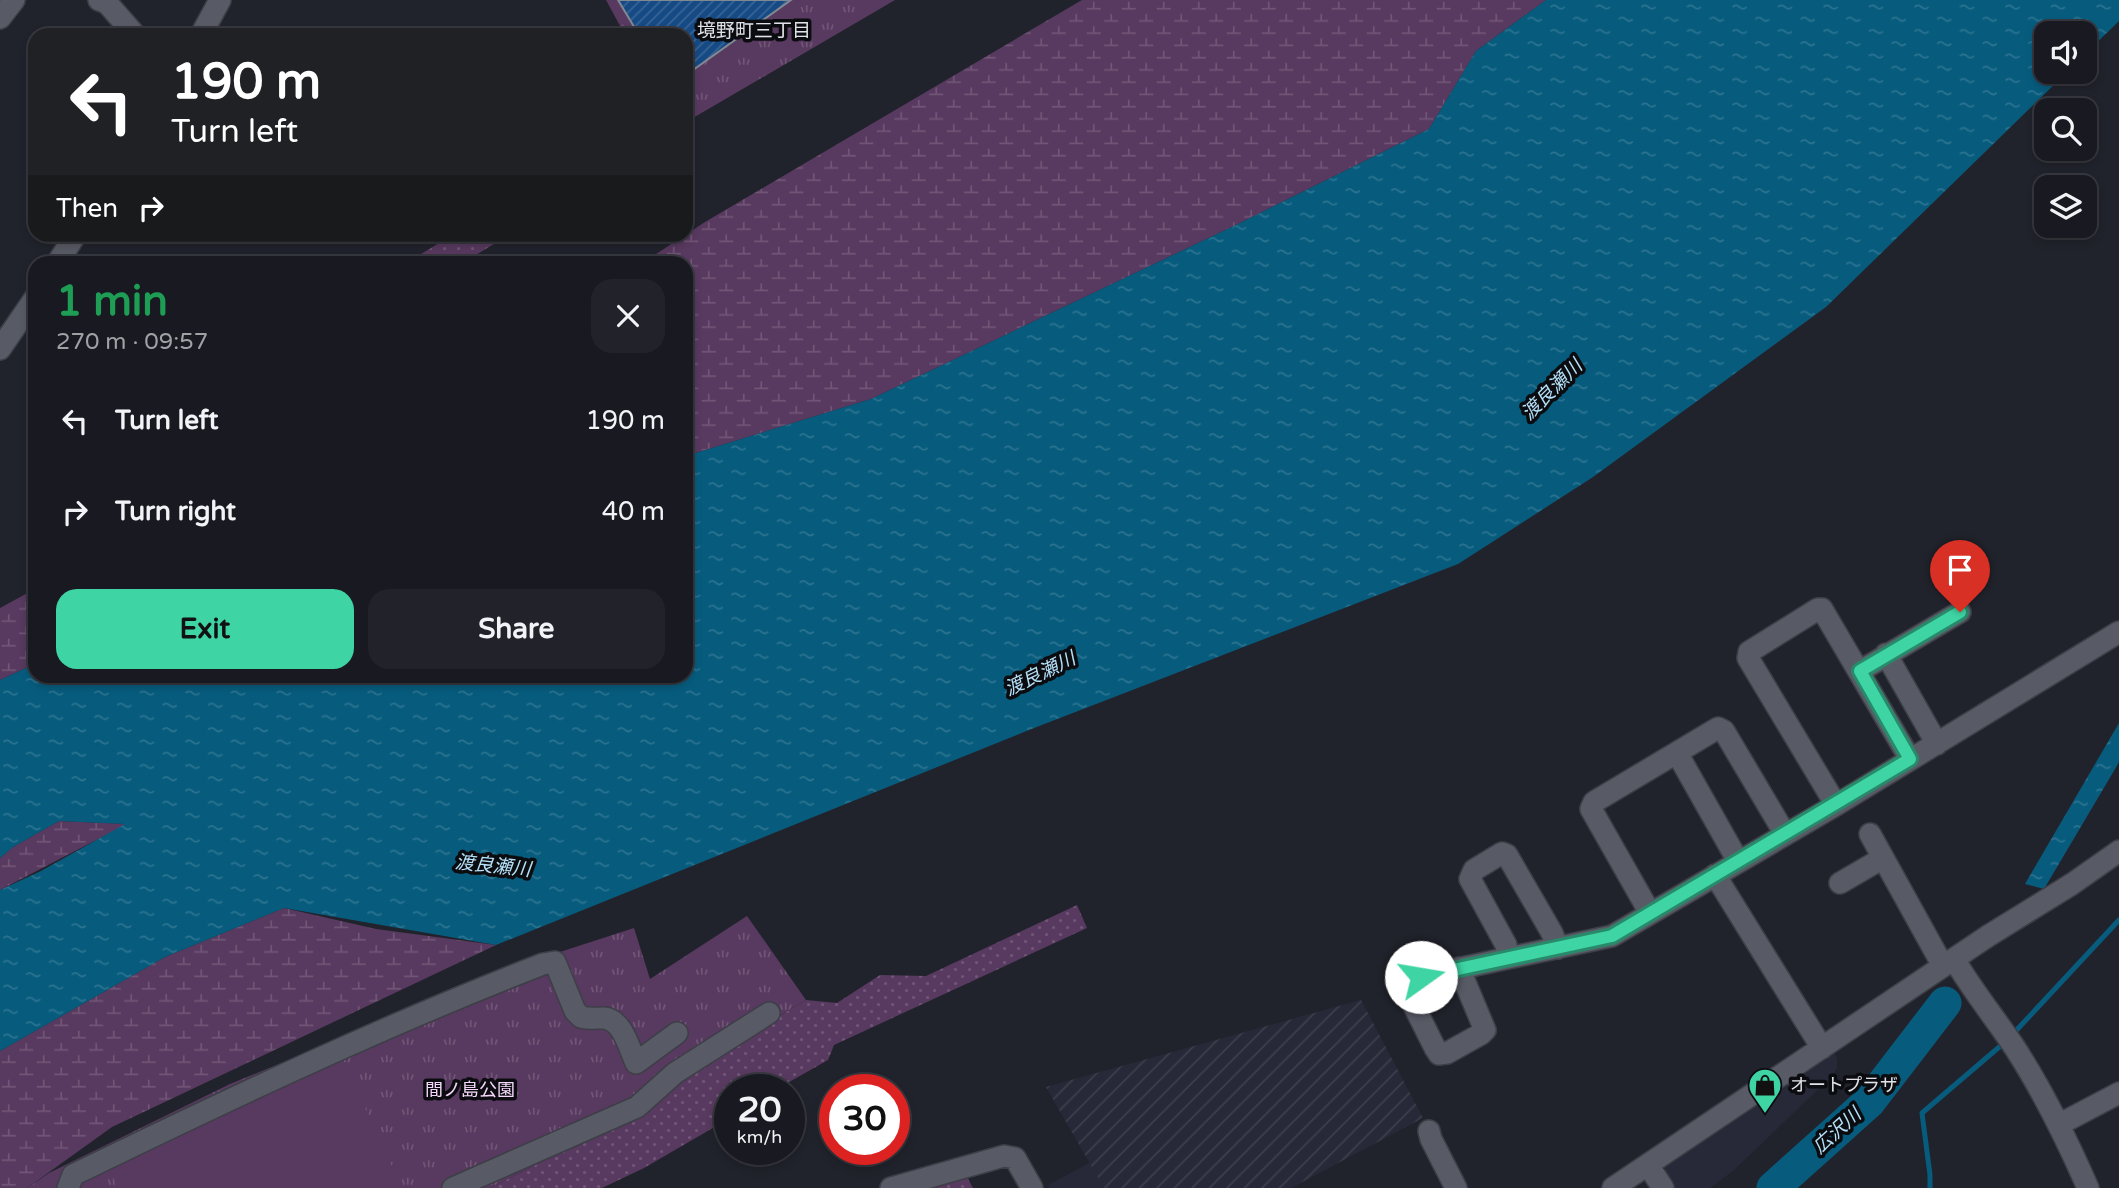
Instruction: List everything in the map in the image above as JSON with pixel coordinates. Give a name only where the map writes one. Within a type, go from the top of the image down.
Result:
[{"type":"street","points":[[0,18],[14,0]]},
{"type":"street","points":[[99,0],[107,3],[129,28]]},
{"type":"street","points":[[205,28],[220,0]]},
{"type":"street","points":[[0,349],[28,308]]},
{"type":"street","points":[[1836,805],[1747,654],[1818,609],[1822,609],[1910,759]]},
{"type":"street","points":[[1860,671],[1960,612]]},
{"type":"street","points":[[1459,968],[1485,1030],[1447,1053],[1439,1054],[1399,982],[1459,968],[1508,957],[1612,936],[1836,805],[2119,632]]},
{"type":"street","points":[[1886,654],[1937,744]]},
{"type":"street","points":[[1650,913],[1591,809],[1594,802],[1718,729],[1724,731],[1785,834]]},
{"type":"street","points":[[1677,753],[1738,861]]},
{"type":"street","points":[[1870,834],[1948,962],[1971,988],[2015,1048],[2060,1124],[2088,1188]]},
{"type":"street","points":[[1613,1188],[1948,962],[2073,884],[2119,850]]},
{"type":"street","points":[[1508,957],[1506,945],[1470,879],[1474,870],[1502,853],[1507,855],[1558,948]]},
{"type":"street","points":[[1840,883],[1883,858]]},
{"type":"street","points":[[1715,875],[1822,1048]]},
{"type":"street","points":[[68,1188],[73,1175],[175,1125],[458,997],[543,964],[555,962],[575,1011],[581,1017],[613,1021],[621,1029],[648,1096]]},
{"type":"street","points":[[453,1188],[637,1108],[675,1073],[769,1013]]},
{"type":"street","points":[[636,1063],[677,1033]]},
{"type":"street","points":[[2060,1124],[2119,1093]]},
{"type":"street","points":[[1429,1131],[1430,1139],[1456,1188]]},
{"type":"street","points":[[891,1188],[1004,1156],[1015,1158],[1032,1188]]},
{"type":"street","points":[[1647,1165],[1663,1188]]},
{"type":"shaded area","points":[[1361,1000],[1423,1118],[1291,1188],[1104,1188],[1046,1087]]},
{"type":"shaded area","name":"オートプラザ","points":[[1834,1052],[1837,1068],[1831,1077],[1733,1171],[1710,1188],[1670,1188],[1659,1169]]},
{"type":"shaded area","points":[[1091,1162],[1104,1188],[1050,1188],[1048,1185]]},
{"type":"green space","points":[[606,0],[895,0],[693,118],[693,28],[621,28]]},
{"type":"green space","points":[[1082,0],[1546,0],[1476,51],[1429,129],[1240,223],[871,399],[693,454],[693,256],[653,256],[674,242],[693,242],[693,230]]},
{"type":"green space","points":[[441,242],[497,242],[474,256],[418,256]]},
{"type":"green space","points":[[28,593],[28,667],[0,680],[0,608]]},
{"type":"green space","points":[[59,821],[127,824],[0,890],[0,858],[13,847]]},
{"type":"green space","points":[[1077,905],[1087,928],[834,1045],[828,1060],[803,1074],[714,1074],[714,1127],[644,1168],[602,1188],[490,1188],[653,1105],[734,1043],[806,1000],[837,1003],[880,975],[926,976]]},
{"type":"green space","points":[[284,908],[376,929],[496,945],[112,1127],[27,1188],[0,1188],[0,1051],[165,957]]},
{"type":"green space","name":"間ノ島公園","points":[[747,916],[806,1000],[734,1043],[653,1105],[490,1188],[27,1188],[49,1173],[230,1084],[520,965],[634,928],[650,979]]},
{"type":"green space","points":[[341,1056],[402,1188],[118,1188],[108,1166]]},
{"type":"green space","points":[[966,1175],[973,1188],[926,1188]]},
{"type":"water","name":"渡良瀬川","points":[[1546,0],[2119,0],[2119,21],[2097,42],[2097,21],[2034,21],[2034,84],[2055,84],[2040,98],[2034,98],[2034,104],[1826,307],[1593,477],[1458,564],[1034,728],[496,945],[284,908],[165,957],[0,1051],[0,890],[41,871],[125,824],[59,821],[13,847],[0,858],[0,680],[28,667],[28,683],[693,683],[693,454],[871,399],[1240,223],[1429,129],[1476,51]]},
{"type":"water","points":[[2119,723],[2119,762],[2115,769],[2044,889],[2025,884]]},
{"type":"building","points":[[618,0],[791,0],[693,70],[693,28],[635,28]]},
{"type":"waterway","points":[[2012,1035],[2119,920]]},
{"type":"waterway","name":"広沢川","points":[[1773,1188],[1869,1102],[1945,1003]]},
{"type":"waterway","points":[[1930,1188],[1922,1113],[2005,1042]]},
{"type":"place","name":"オートプラザ","points":[[1765,1115]]},
{"type":"district","name":"境野町三丁目","points":[[754,31]]},
{"type":"route","points":[[1421,977],[1612,936],[1910,759],[1860,671],[1960,612]]}]
